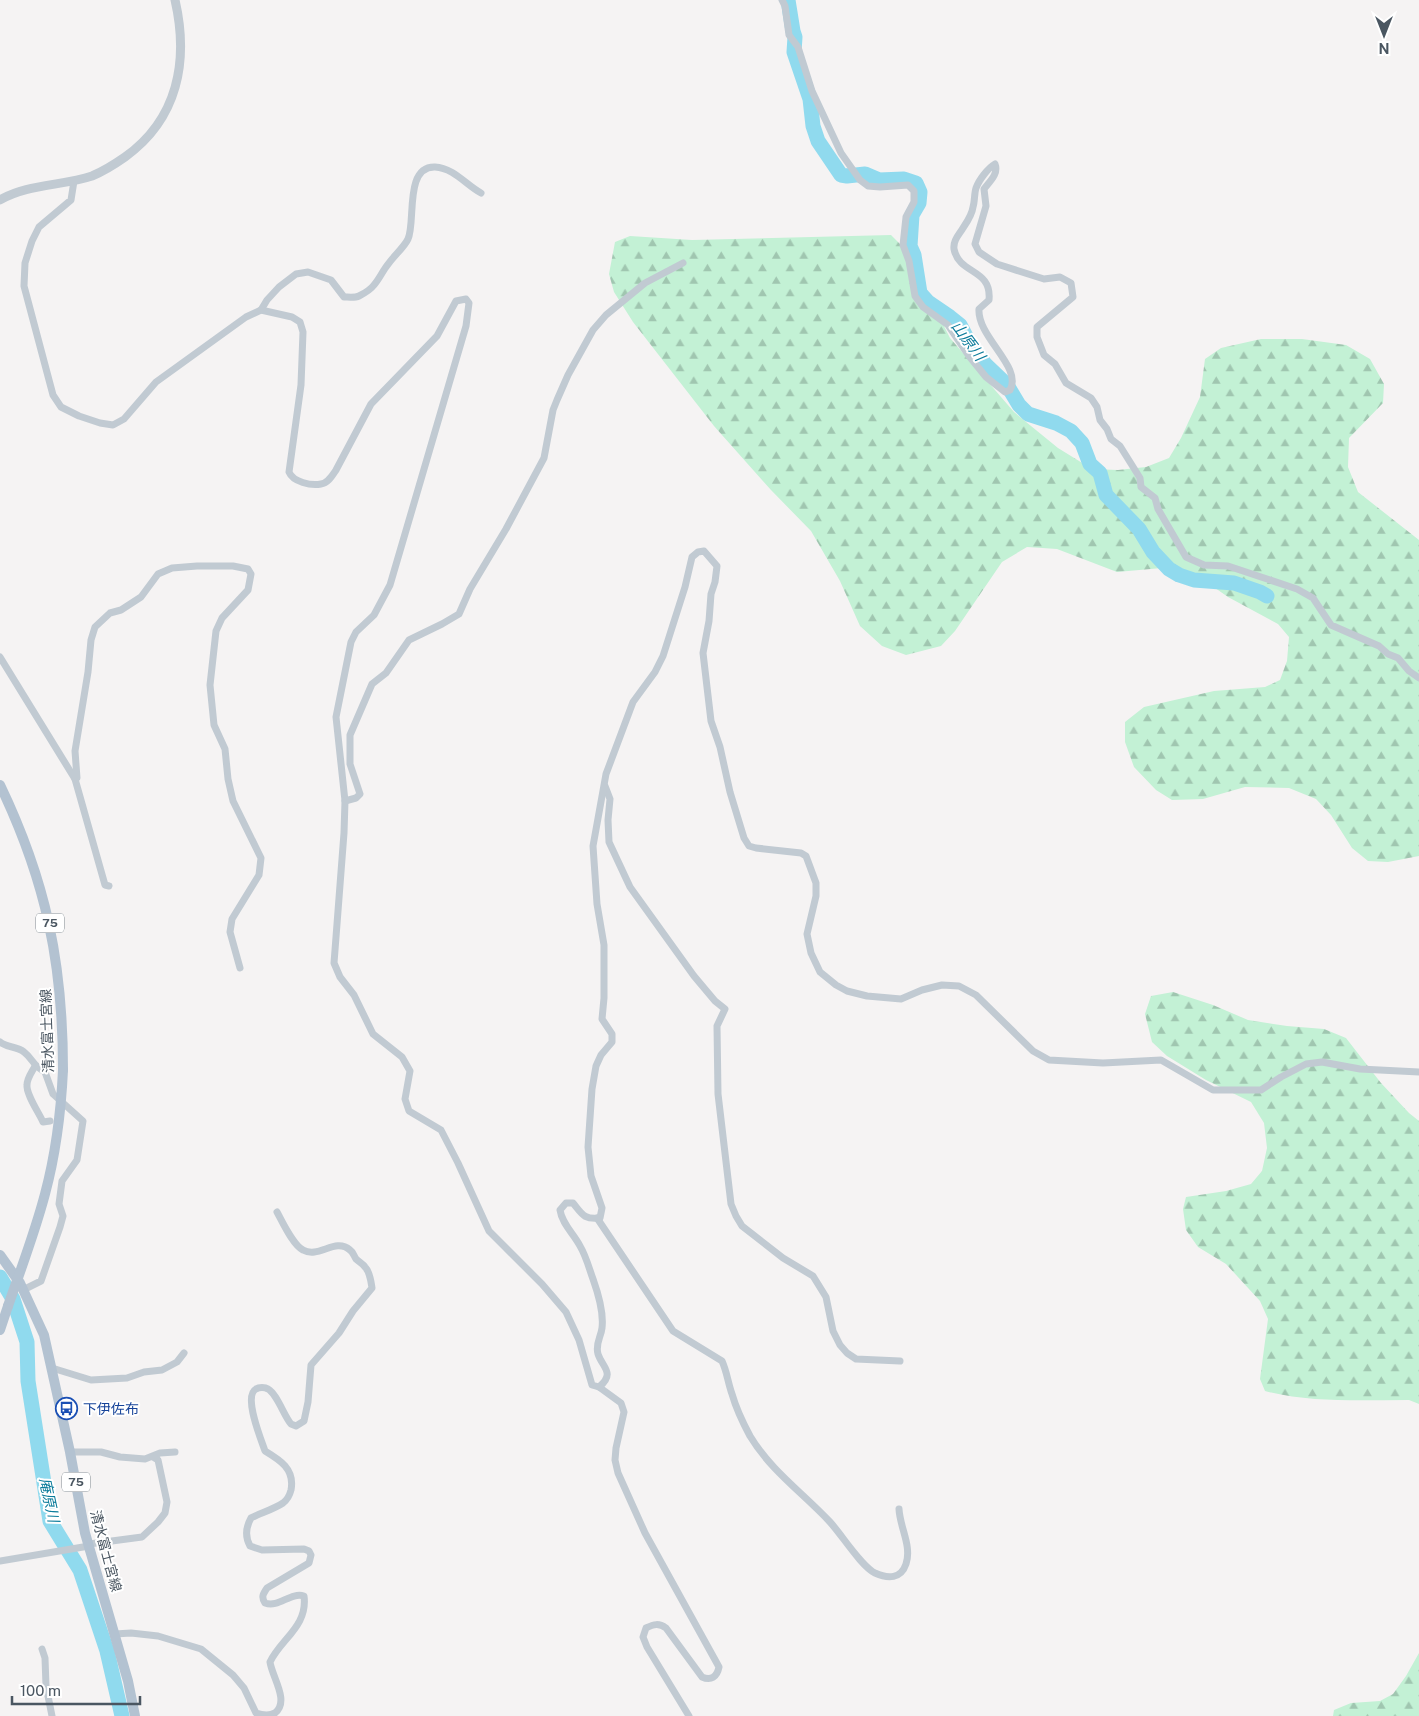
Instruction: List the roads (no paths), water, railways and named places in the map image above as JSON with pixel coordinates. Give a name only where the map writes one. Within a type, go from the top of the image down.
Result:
[{"type":"main road","name":"清水富士宮線","points":[[0,785],[18,822],[30,853],[49,922],[60,992],[63,1070],[59,1122],[45,1194],[27,1255],[0,1330]]},
{"type":"main road","name":"清水富士宮線","points":[[0,1255],[24,1290],[44,1336],[89,1545],[128,1681],[135,1716]]},
{"type":"main road","name":"清水富士宮線","points":[[0,1318],[8,1306]]},
{"type":"street","points":[[0,200],[24,190],[74,181],[93,175],[111,166],[134,150],[153,131],[167,108],[178,80],[182,41],[175,0]]},
{"type":"street","points":[[782,0],[785,6],[789,35],[798,47],[812,92],[841,153],[860,180],[868,186],[908,185],[914,191],[914,202],[906,217],[903,245],[909,261],[915,296],[923,307],[948,325],[986,377],[1005,392],[1010,390],[1013,385],[1012,374],[984,332],[978,318],[979,309],[989,300],[990,290],[984,278],[961,262],[954,249],[955,240],[963,230],[973,210],[976,188],[990,167],[995,164],[997,168],[996,173],[984,189],[986,206],[975,244],[978,252],[997,264],[1044,280],[1060,277],[1071,283],[1073,297],[1037,327],[1037,337],[1044,355],[1055,364],[1066,383],[1091,398],[1098,407],[1100,420],[1111,438],[1120,446],[1140,478],[1140,487],[1155,498],[1158,509],[1186,558],[1204,565],[1228,566],[1297,589],[1313,598],[1332,625],[1379,646],[1388,654],[1398,658],[1409,671],[1419,678]]},
{"type":"street","points":[[262,310],[267,300],[279,287],[296,274],[308,272],[331,280],[344,298],[358,297],[373,286],[408,240],[414,189],[419,176],[427,169],[436,167],[453,172],[481,193]]},
{"type":"street","points":[[74,181],[71,200],[40,227],[32,241],[25,263],[24,286],[52,395],[61,407],[100,423],[113,425],[124,418],[156,382],[246,317],[262,310],[292,316],[300,322],[303,332],[301,385],[289,472],[291,477],[297,482],[321,484],[329,480],[336,470],[371,404],[437,336],[456,301],[466,299],[469,303],[466,326],[390,585],[374,615],[356,632],[351,642],[336,717],[345,801],[344,842],[334,963],[340,977],[354,995],[373,1034],[402,1057],[410,1071],[405,1099],[409,1111],[441,1130],[489,1231],[542,1284],[566,1312],[579,1340],[592,1385],[599,1387],[621,1403],[624,1412],[618,1433],[615,1460],[618,1473],[645,1533],[719,1667],[718,1673],[714,1678],[707,1679],[702,1677],[666,1628],[661,1624],[653,1624],[646,1628],[644,1637],[646,1647],[689,1716]]},
{"type":"street","points":[[345,801],[356,798],[360,794],[350,764],[350,735],[372,684],[386,673],[409,640],[459,614],[470,589],[506,529],[544,458],[556,400],[593,330],[606,315],[645,283],[683,263]]},
{"type":"street","points":[[599,1387],[605,1382],[607,1376],[604,1364],[598,1354],[597,1341],[602,1328],[602,1314],[593,1280],[580,1246],[561,1217],[560,1210],[566,1203],[574,1203],[583,1216],[590,1219],[600,1218],[602,1208],[591,1176],[588,1147],[596,1066],[612,1042],[612,1034],[602,1019],[604,944],[597,904],[593,846],[606,774],[633,702],[663,656],[692,557],[698,552],[704,552],[718,566],[715,582],[710,594],[709,621],[703,653],[710,721],[720,747],[730,792],[744,838],[749,846],[800,853],[806,856],[816,883],[816,896],[807,934],[811,953],[820,972],[836,985],[847,991],[867,996],[901,999],[922,990],[942,985],[959,986],[976,995],[1033,1050],[1049,1060],[1103,1063],[1161,1060],[1213,1090],[1260,1090],[1306,1064],[1322,1062],[1360,1069],[1419,1072]]},
{"type":"street","points":[[75,779],[77,778],[75,751],[88,672],[91,640],[95,626],[110,613],[122,610],[141,597],[158,574],[172,568],[232,566],[248,569],[252,574],[248,590],[222,618],[216,631],[210,685],[214,725],[225,749],[228,779],[233,801],[261,858],[259,876],[232,919],[230,932],[240,968]]},
{"type":"street","points":[[0,657],[75,779],[105,884],[109,886]]},
{"type":"street","points":[[604,786],[610,799],[608,820],[609,842],[630,887],[694,976],[725,1009],[717,1026],[718,1094],[732,1204],[736,1216],[742,1226],[783,1258],[813,1276],[826,1297],[833,1331],[840,1345],[847,1353],[856,1359],[900,1361]]},
{"type":"street","points":[[0,1042],[5,1046],[24,1052],[35,1066],[45,1072],[53,1094],[83,1121],[77,1160],[62,1181],[59,1204],[63,1216],[60,1227],[41,1281],[24,1290]]},
{"type":"street","points":[[35,1066],[27,1085],[28,1091],[43,1122],[50,1120]]},
{"type":"street","points":[[115,1634],[131,1633],[158,1636],[201,1649],[233,1675],[244,1688],[256,1713],[262,1716],[270,1716],[280,1707],[280,1694],[270,1662],[298,1624],[305,1602],[304,1596],[298,1594],[270,1605],[264,1603],[262,1599],[263,1593],[267,1588],[309,1563],[311,1555],[309,1551],[304,1549],[262,1550],[250,1546],[248,1542],[248,1523],[251,1518],[284,1502],[292,1488],[290,1472],[283,1462],[265,1451],[258,1426],[251,1412],[252,1393],[255,1389],[262,1387],[268,1389],[291,1424],[296,1426],[304,1422],[308,1402],[311,1365],[339,1333],[353,1311],[372,1288],[369,1278],[370,1273],[356,1259],[352,1251],[339,1246],[311,1253],[300,1249],[277,1212]]},
{"type":"street","points":[[597,1218],[673,1331],[722,1362],[726,1370],[732,1395],[751,1437],[782,1478],[830,1522],[865,1564],[875,1573],[889,1577],[896,1577],[902,1573],[908,1556],[907,1541],[899,1522],[898,1509]]},
{"type":"street","points":[[52,1368],[91,1380],[127,1378],[144,1372],[162,1370],[177,1362],[184,1353]]},
{"type":"street","points":[[70,1452],[101,1452],[137,1459],[152,1457],[160,1453],[175,1452]]},
{"type":"street","points":[[0,1561],[142,1537],[165,1514],[166,1502],[161,1471],[158,1460],[152,1457]]},
{"type":"street","points":[[42,1649],[45,1658],[46,1686],[52,1716]]},
{"type":"waterway","name":"山原川","points":[[788,0],[795,37],[794,52],[810,99],[813,126],[818,141],[841,175],[865,174],[879,180],[904,179],[916,183],[920,192],[919,203],[912,215],[910,246],[914,255],[920,293],[928,302],[960,325],[969,342],[985,364],[1007,385],[1019,405],[1028,414],[1056,423],[1071,431],[1082,443],[1090,464],[1100,473],[1106,495],[1139,529],[1153,552],[1169,569],[1194,580],[1234,583],[1267,596]]},
{"type":"waterway","name":"庵原川","points":[[0,1277],[13,1299],[27,1342],[28,1381],[50,1521],[80,1570],[107,1651],[122,1716]]},
{"type":"place","name":"下伊佐布","points":[[67,1409]]}]
